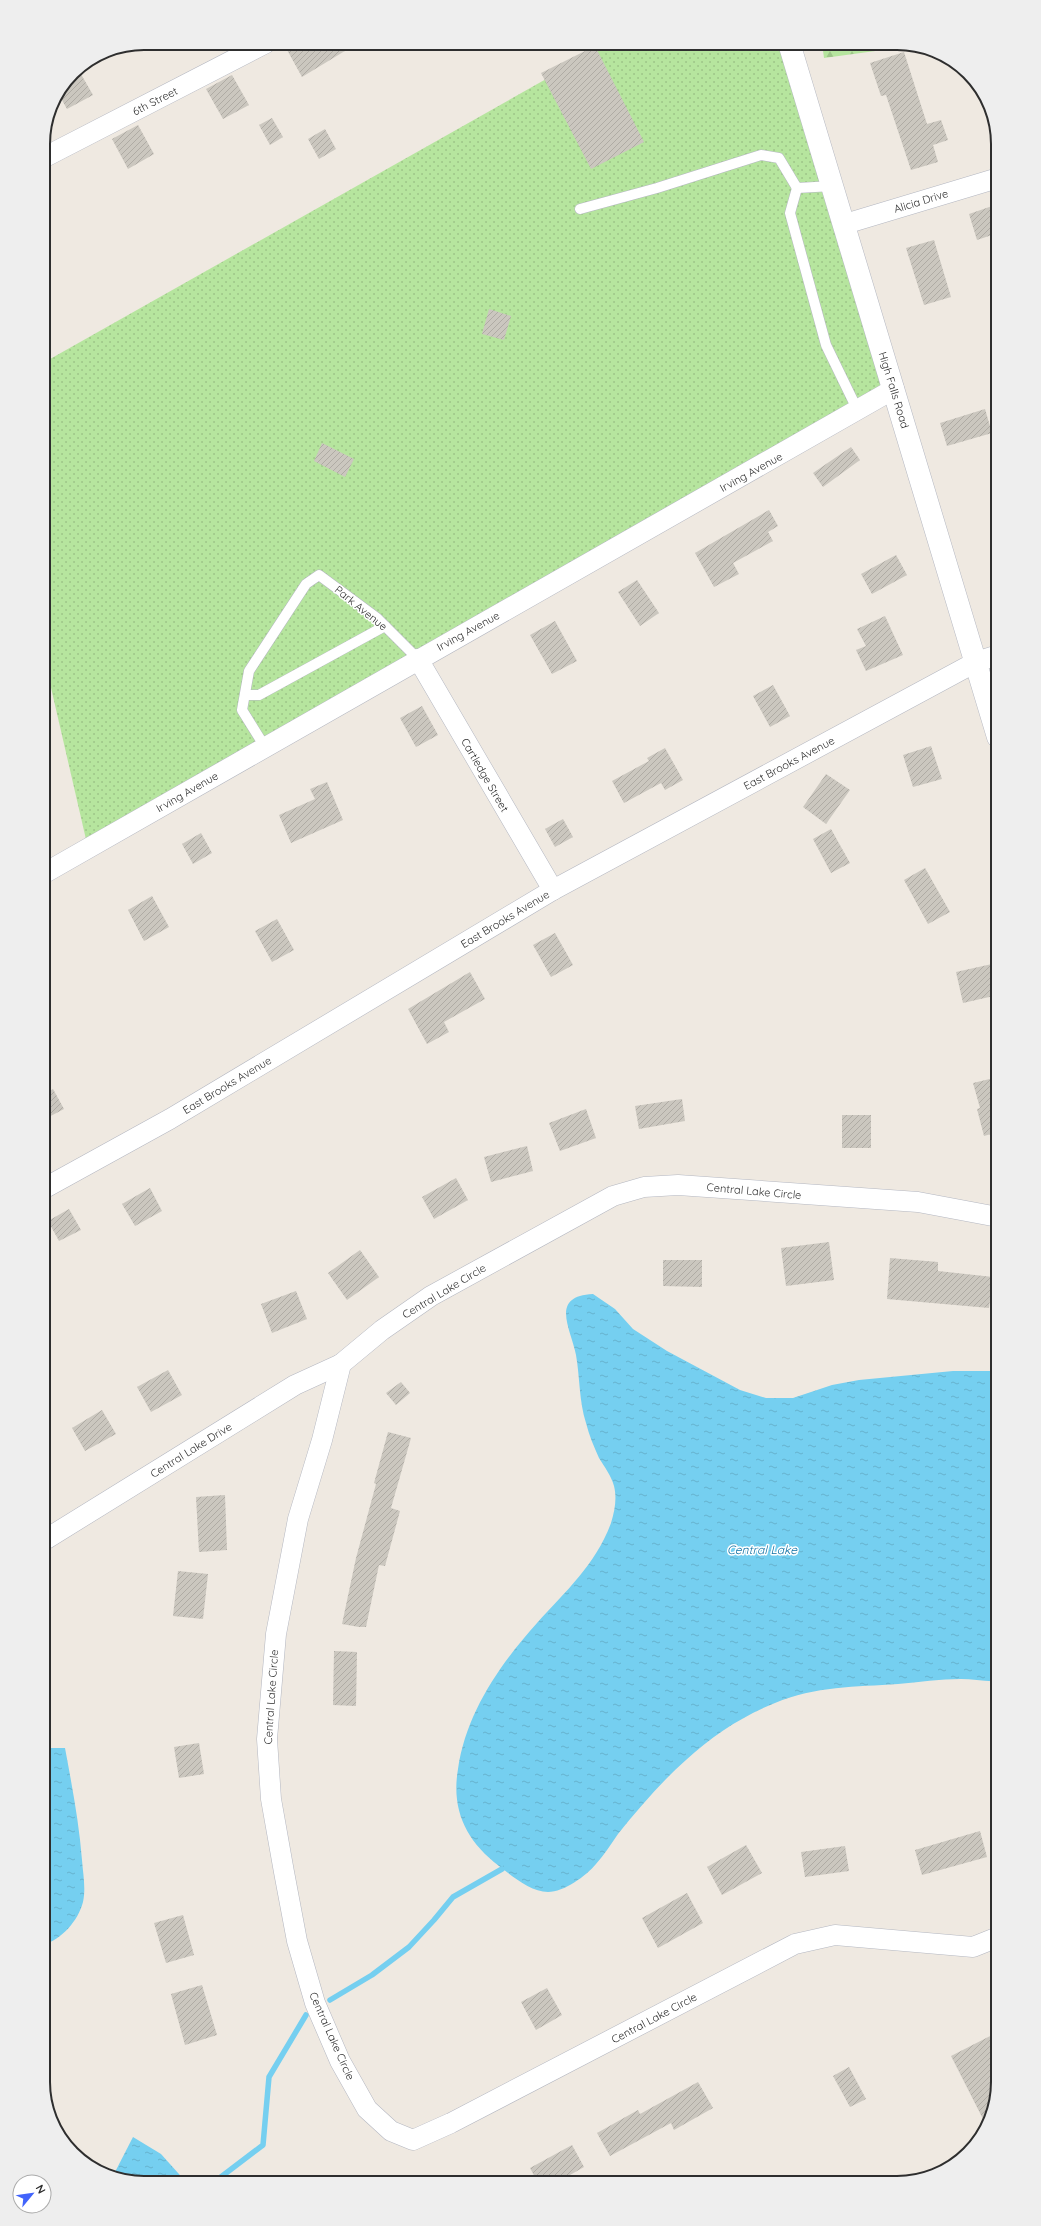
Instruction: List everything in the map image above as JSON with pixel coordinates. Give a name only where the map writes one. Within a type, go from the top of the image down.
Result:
[{"type":"street","name":"6th Street","points":[[50,154],[246,50]]},
{"type":"street","name":"High Falls Road","points":[[791,50],[991,713]]},
{"type":"street","name":"Alicia Drive","points":[[844,224],[991,180]]},
{"type":"street","name":"Irving Avenue","points":[[50,870],[858,411],[894,389]]},
{"type":"street","name":"East Brooks Avenue","points":[[50,1185],[170,1119],[553,890],[976,662],[991,657]]},
{"type":"street","name":"Cartledge Street","points":[[418,660],[553,890]]},
{"type":"street","name":"Central Lake Circle","points":[[991,1216],[918,1202],[678,1185],[644,1187],[613,1196],[431,1296],[382,1330],[341,1364],[322,1440],[298,1519],[276,1634],[266,1739],[272,1799],[284,1872],[297,1941],[315,2003],[340,2061],[367,2109],[391,2132],[413,2140],[451,2123],[795,1944],[835,1936],[973,1947],[991,1940]]},
{"type":"street","name":"Central Lake Drive","points":[[50,1537],[295,1385],[341,1364]]},
{"type":"lane","points":[[580,209],[657,188],[761,155],[779,158],[797,188],[790,213],[826,345],[858,411]]},
{"type":"lane","points":[[797,188],[833,186]]},
{"type":"lane","name":"Park Avenue","points":[[245,695],[249,671],[306,584],[319,575],[377,618],[418,660]]},
{"type":"lane","points":[[265,747],[242,710],[245,695],[259,695],[385,626]]},
{"type":"green space","points":[[598,50],[783,50],[888,390],[88,848],[50,683],[50,359]]},
{"type":"green space","points":[[823,50],[883,50],[824,58]]},
{"type":"water","name":"Central Lake","points":[[593,1294],[615,1309],[633,1329],[667,1351],[740,1390],[766,1398],[793,1398],[832,1385],[859,1380],[953,1371],[991,1371],[991,1681],[953,1679],[836,1688],[790,1697],[763,1708],[728,1727],[696,1751],[677,1768],[642,1805],[592,1869],[568,1886],[548,1892],[535,1889],[522,1883],[487,1856],[478,1846],[464,1824],[459,1811],[456,1784],[462,1748],[477,1709],[487,1690],[510,1655],[589,1564],[605,1538],[611,1523],[615,1500],[614,1486],[610,1475],[599,1458],[587,1427],[582,1406],[576,1355],[566,1316],[567,1307],[571,1301],[579,1296]]},
{"type":"water","points":[[50,1748],[65,1748],[81,1846],[84,1897],[81,1909],[77,1916],[63,1934],[50,1942]]},
{"type":"water","points":[[133,2137],[161,2154],[181,2176],[138,2176],[115,2171]]},
{"type":"building","points":[[287,50],[346,50],[302,77]]},
{"type":"building","points":[[587,50],[597,50],[644,142],[591,169],[541,73]]},
{"type":"building","points":[[904,52],[927,124],[941,120],[948,140],[933,145],[938,162],[911,170],[886,95],[881,96],[870,63]]},
{"type":"building","points":[[81,74],[93,95],[67,109],[62,99],[69,87]]},
{"type":"building","points":[[232,75],[249,105],[223,119],[206,89]]},
{"type":"building","points":[[272,118],[283,137],[270,145],[259,125]]},
{"type":"building","points":[[138,125],[154,154],[128,169],[112,139]]},
{"type":"building","points":[[325,129],[336,149],[319,159],[308,139]]},
{"type":"building","points":[[991,206],[991,235],[977,240],[969,214]]},
{"type":"building","points":[[934,240],[951,297],[924,305],[906,248]]},
{"type":"building","points":[[489,309],[511,316],[504,340],[482,334]]},
{"type":"building","points":[[985,409],[991,433],[947,446],[940,423]]},
{"type":"building","points":[[322,443],[354,459],[345,477],[314,461]]},
{"type":"building","points":[[851,447],[860,460],[823,487],[813,473]]},
{"type":"building","points":[[769,510],[778,526],[768,532],[773,541],[733,563],[739,574],[714,587],[695,553]]},
{"type":"building","points":[[896,555],[907,575],[872,594],[861,574]]},
{"type":"building","points":[[637,580],[659,613],[640,626],[618,592]]},
{"type":"building","points":[[885,616],[903,655],[866,671],[856,650],[866,646],[857,629]]},
{"type":"building","points":[[555,621],[577,661],[552,674],[530,635]]},
{"type":"building","points":[[773,685],[790,716],[770,727],[753,696]]},
{"type":"building","points":[[422,706],[438,735],[416,747],[400,718]]},
{"type":"building","points":[[931,746],[942,779],[913,787],[903,755]]},
{"type":"building","points":[[665,748],[683,780],[665,790],[661,783],[624,803],[612,781],[649,761],[647,758]]},
{"type":"building","points":[[826,774],[850,790],[826,824],[803,807]]},
{"type":"building","points":[[327,782],[343,820],[291,843],[279,815],[315,799],[310,789]]},
{"type":"building","points":[[563,819],[573,837],[555,847],[545,829]]},
{"type":"building","points":[[831,829],[850,863],[831,873],[813,839]]},
{"type":"building","points":[[201,833],[212,853],[193,864],[182,844]]},
{"type":"building","points":[[925,868],[950,912],[928,924],[904,880]]},
{"type":"building","points":[[152,896],[169,927],[144,941],[128,910]]},
{"type":"building","points":[[277,919],[294,950],[272,962],[255,931]]},
{"type":"building","points":[[555,933],[573,965],[551,977],[533,945]]},
{"type":"building","points":[[991,964],[991,997],[963,1003],[956,972]]},
{"type":"building","points":[[470,972],[485,999],[444,1022],[449,1032],[427,1044],[408,1009]]},
{"type":"building","points":[[991,1079],[991,1134],[984,1136],[977,1109],[980,1108],[973,1083]]},
{"type":"building","points":[[53,1089],[64,1109],[50,1116],[50,1090]]},
{"type":"building","points":[[682,1099],[685,1121],[639,1129],[635,1106]]},
{"type":"building","points":[[586,1109],[596,1138],[560,1151],[549,1123]]},
{"type":"building","points":[[842,1115],[871,1115],[871,1148],[842,1148]]},
{"type":"building","points":[[527,1146],[533,1171],[491,1182],[484,1157]]},
{"type":"building","points":[[456,1178],[468,1200],[434,1219],[422,1197]]},
{"type":"building","points":[[150,1188],[162,1211],[135,1226],[122,1204]]},
{"type":"building","points":[[69,1209],[81,1230],[59,1241],[50,1225],[50,1220]]},
{"type":"building","points":[[829,1242],[834,1280],[786,1286],[781,1248]]},
{"type":"building","points":[[360,1250],[379,1277],[347,1300],[328,1273]]},
{"type":"building","points":[[890,1258],[938,1262],[938,1271],[991,1277],[989,1308],[887,1299]]},
{"type":"building","points":[[663,1260],[702,1260],[702,1287],[663,1286]]},
{"type":"building","points":[[296,1291],[307,1319],[272,1333],[261,1304]]},
{"type":"building","points":[[168,1370],[182,1395],[151,1412],[137,1387]]},
{"type":"building","points":[[401,1382],[410,1393],[396,1405],[386,1393]]},
{"type":"building","points":[[102,1410],[116,1434],[85,1451],[72,1428]]},
{"type":"building","points":[[388,1432],[411,1438],[391,1508],[400,1511],[385,1566],[379,1565],[366,1627],[342,1624],[356,1558]]},
{"type":"building","points":[[225,1495],[227,1550],[199,1552],[196,1497]]},
{"type":"building","points":[[178,1571],[208,1574],[203,1619],[173,1616]]},
{"type":"building","points":[[334,1651],[357,1652],[356,1706],[333,1705]]},
{"type":"building","points":[[199,1743],[204,1774],[179,1778],[174,1747]]},
{"type":"building","points":[[980,1831],[987,1857],[922,1875],[915,1850]]},
{"type":"building","points":[[746,1845],[762,1873],[722,1895],[707,1867]]},
{"type":"building","points":[[845,1846],[849,1871],[805,1877],[801,1852]]},
{"type":"building","points":[[687,1893],[703,1923],[658,1948],[642,1918]]},
{"type":"building","points":[[183,1915],[194,1955],[166,1963],[154,1923]]},
{"type":"building","points":[[202,1985],[217,2035],[185,2045],[171,1994]]},
{"type":"building","points":[[547,1988],[562,2015],[536,2030],[521,2002]]},
{"type":"building","points":[[991,2036],[990,2094],[983,2119],[951,2056]]},
{"type":"building","points":[[849,2067],[866,2099],[850,2107],[833,2076]]},
{"type":"building","points":[[698,2082],[713,2108],[674,2130],[671,2123],[610,2156],[597,2133],[638,2110],[640,2114]]},
{"type":"building","points":[[572,2145],[584,2167],[568,2176],[534,2176],[530,2168]]},
{"type":"waterway","points":[[330,2000],[372,1975],[409,1947],[453,1897],[502,1869]]},
{"type":"waterway","points":[[222,2176],[263,2145],[269,2077],[306,2015]]}]
